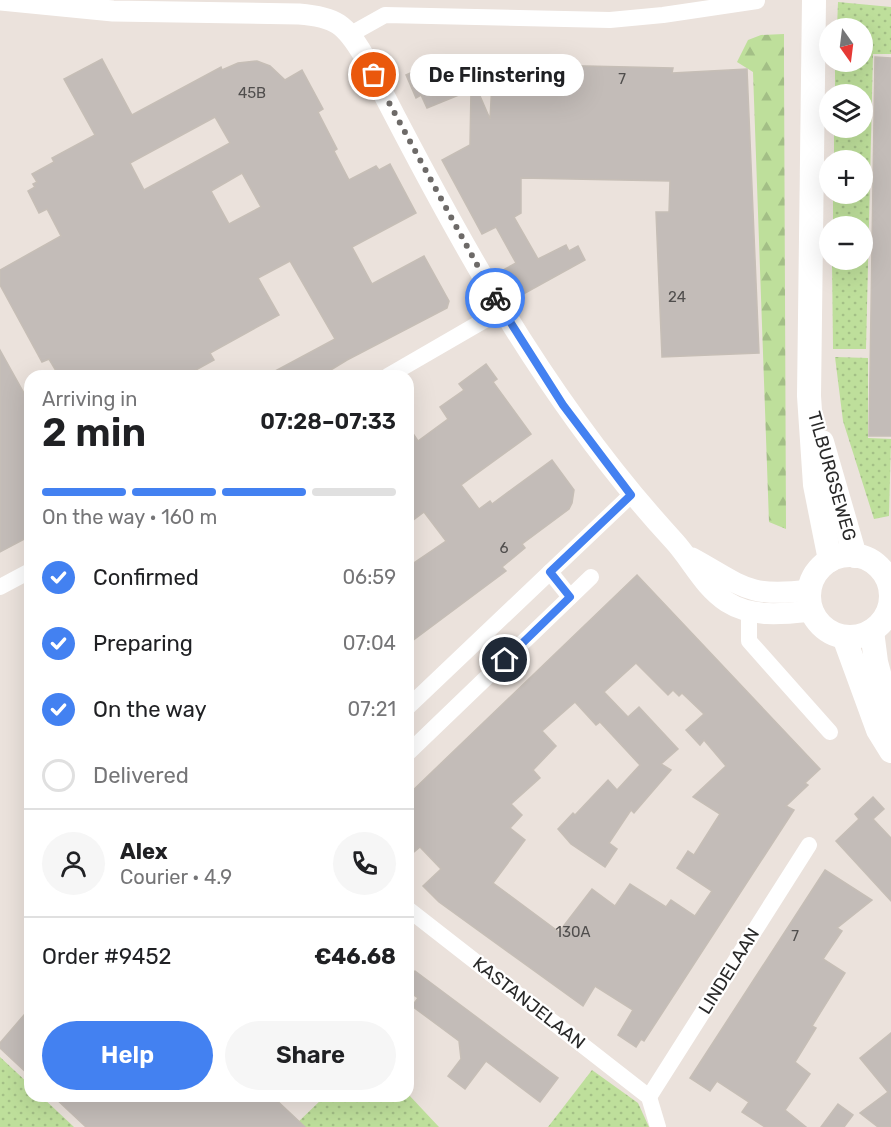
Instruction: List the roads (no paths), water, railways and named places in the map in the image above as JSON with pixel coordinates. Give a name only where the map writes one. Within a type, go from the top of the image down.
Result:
[{"type":"main road","name":"TILBURGSEWEG","points":[[814,0],[809,396],[815,485],[830,560]]},
{"type":"main road","name":"TILBURGSEWEG","points":[[809,396],[855,556]]},
{"type":"main road","points":[[842,556],[855,556],[875,564],[890,583],[890,610],[872,631],[863,635],[844,637],[823,628],[810,601],[820,568],[830,560],[842,556]]},
{"type":"main road","points":[[872,631],[876,662],[891,719]]},
{"type":"main road","points":[[844,637],[878,730],[891,751]]},
{"type":"street","points":[[0,0],[113,11],[322,16],[341,23],[351,34],[502,310],[563,405],[631,495],[686,555],[706,585],[729,603],[749,612],[784,614],[810,601]]},
{"type":"street","points":[[351,34],[386,15],[610,20],[758,1]]},
{"type":"street","points":[[398,370],[502,310]]},
{"type":"street","points":[[414,701],[631,495]]},
{"type":"street","points":[[686,555],[733,584],[810,601]]},
{"type":"street","points":[[550,572],[570,597]]},
{"type":"street","points":[[0,587],[24,574]]},
{"type":"street","points":[[414,747],[591,577]]},
{"type":"street","points":[[749,612],[749,641],[830,732]]},
{"type":"street","name":"LINDELAAN","points":[[649,1097],[809,845]]},
{"type":"street","name":"KASTANJELAAN","points":[[414,914],[649,1097]]},
{"type":"street","points":[[649,1097],[658,1127]]},
{"type":"place","name":"De Flinstering","points":[[374,75]]}]
